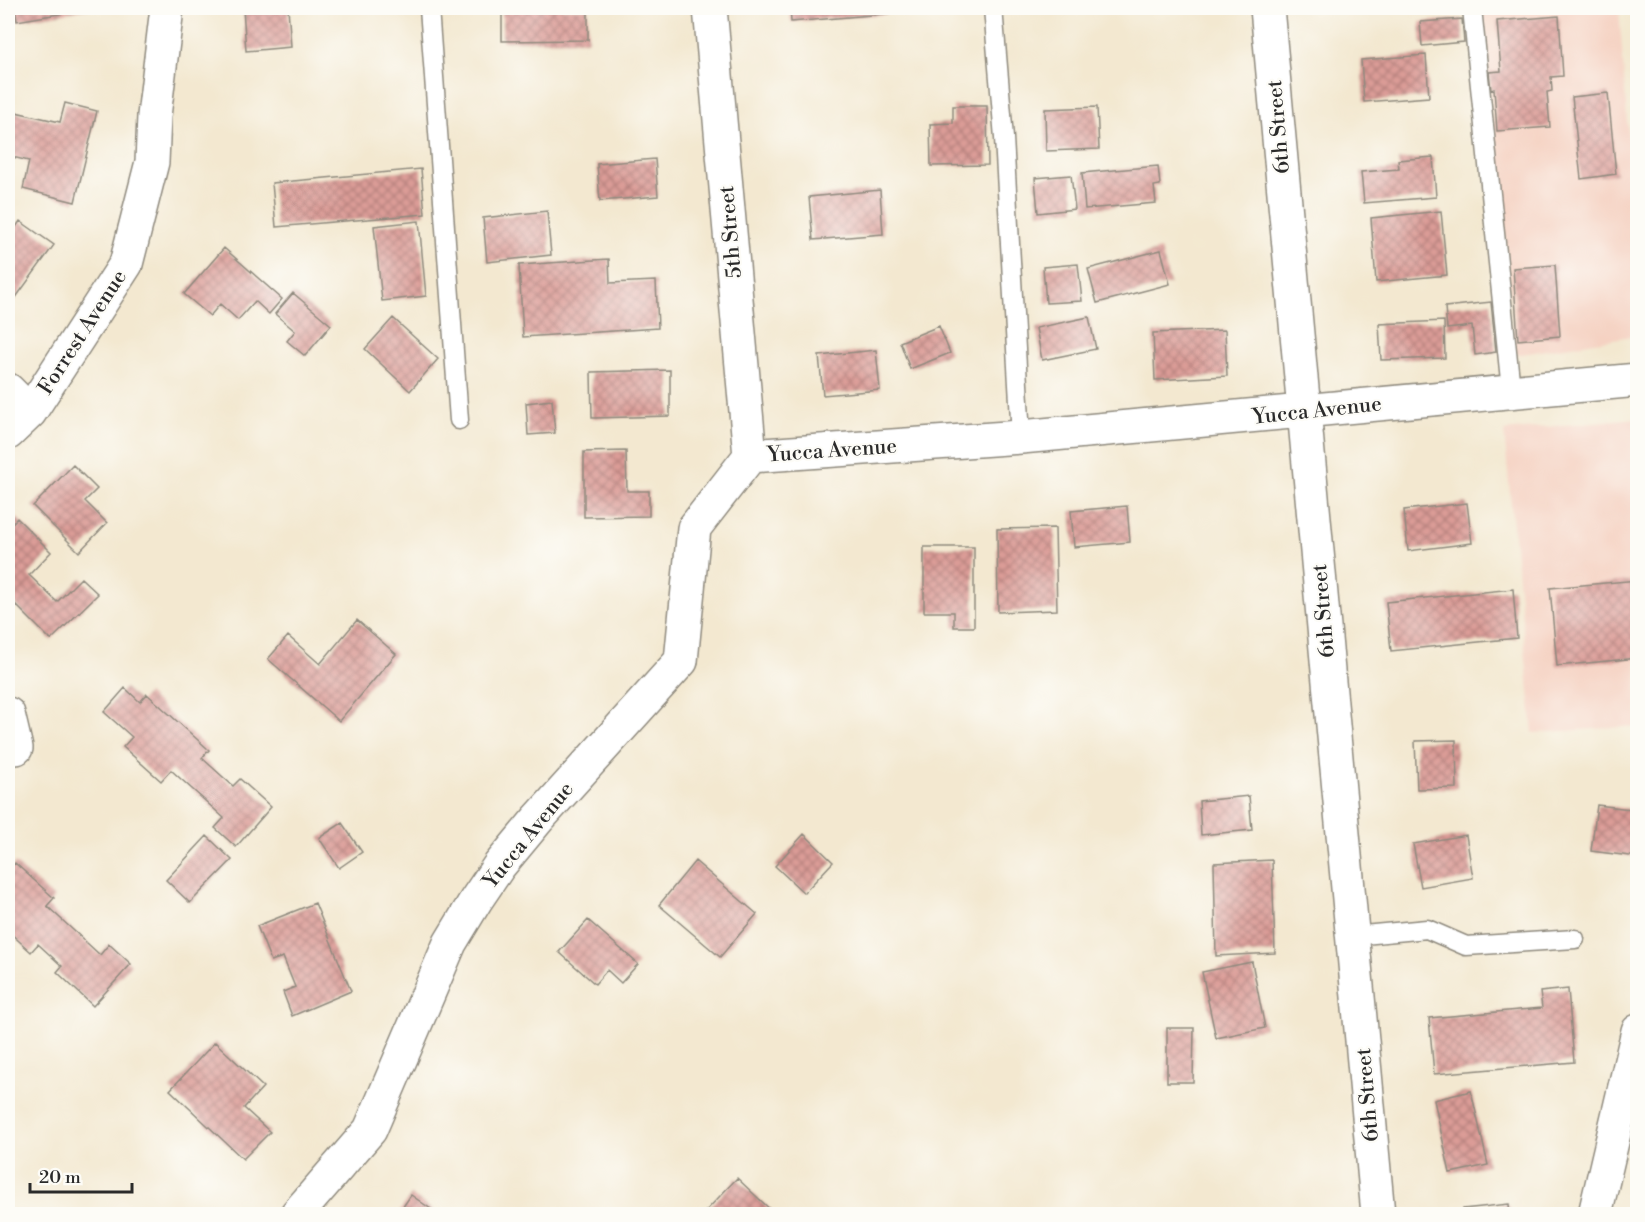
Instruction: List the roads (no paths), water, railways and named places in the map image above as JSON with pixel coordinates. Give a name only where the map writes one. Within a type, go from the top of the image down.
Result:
[{"type":"street","name":"Forrest Avenue","points":[[15,412],[126,264],[152,162],[154,116],[167,8]]},
{"type":"street","name":"5th Street","points":[[710,8],[750,456]]},
{"type":"street","name":"6th Street","points":[[1267,8],[1378,1215]]},
{"type":"street","name":"Yucca Avenue","points":[[297,1215],[370,1130],[450,943],[493,875],[538,819],[681,661],[694,528],[750,456],[1021,437],[1638,380]]},
{"type":"street","points":[[8,714],[16,748]]},
{"type":"street","points":[[1594,1215],[1638,1031]]},
{"type":"lane","points":[[429,8],[459,420]]},
{"type":"lane","points":[[993,8],[1004,138],[1021,437]]},
{"type":"lane","points":[[1472,8],[1511,390]]},
{"type":"lane","points":[[1353,936],[1427,929],[1466,946],[1575,939]]}]
